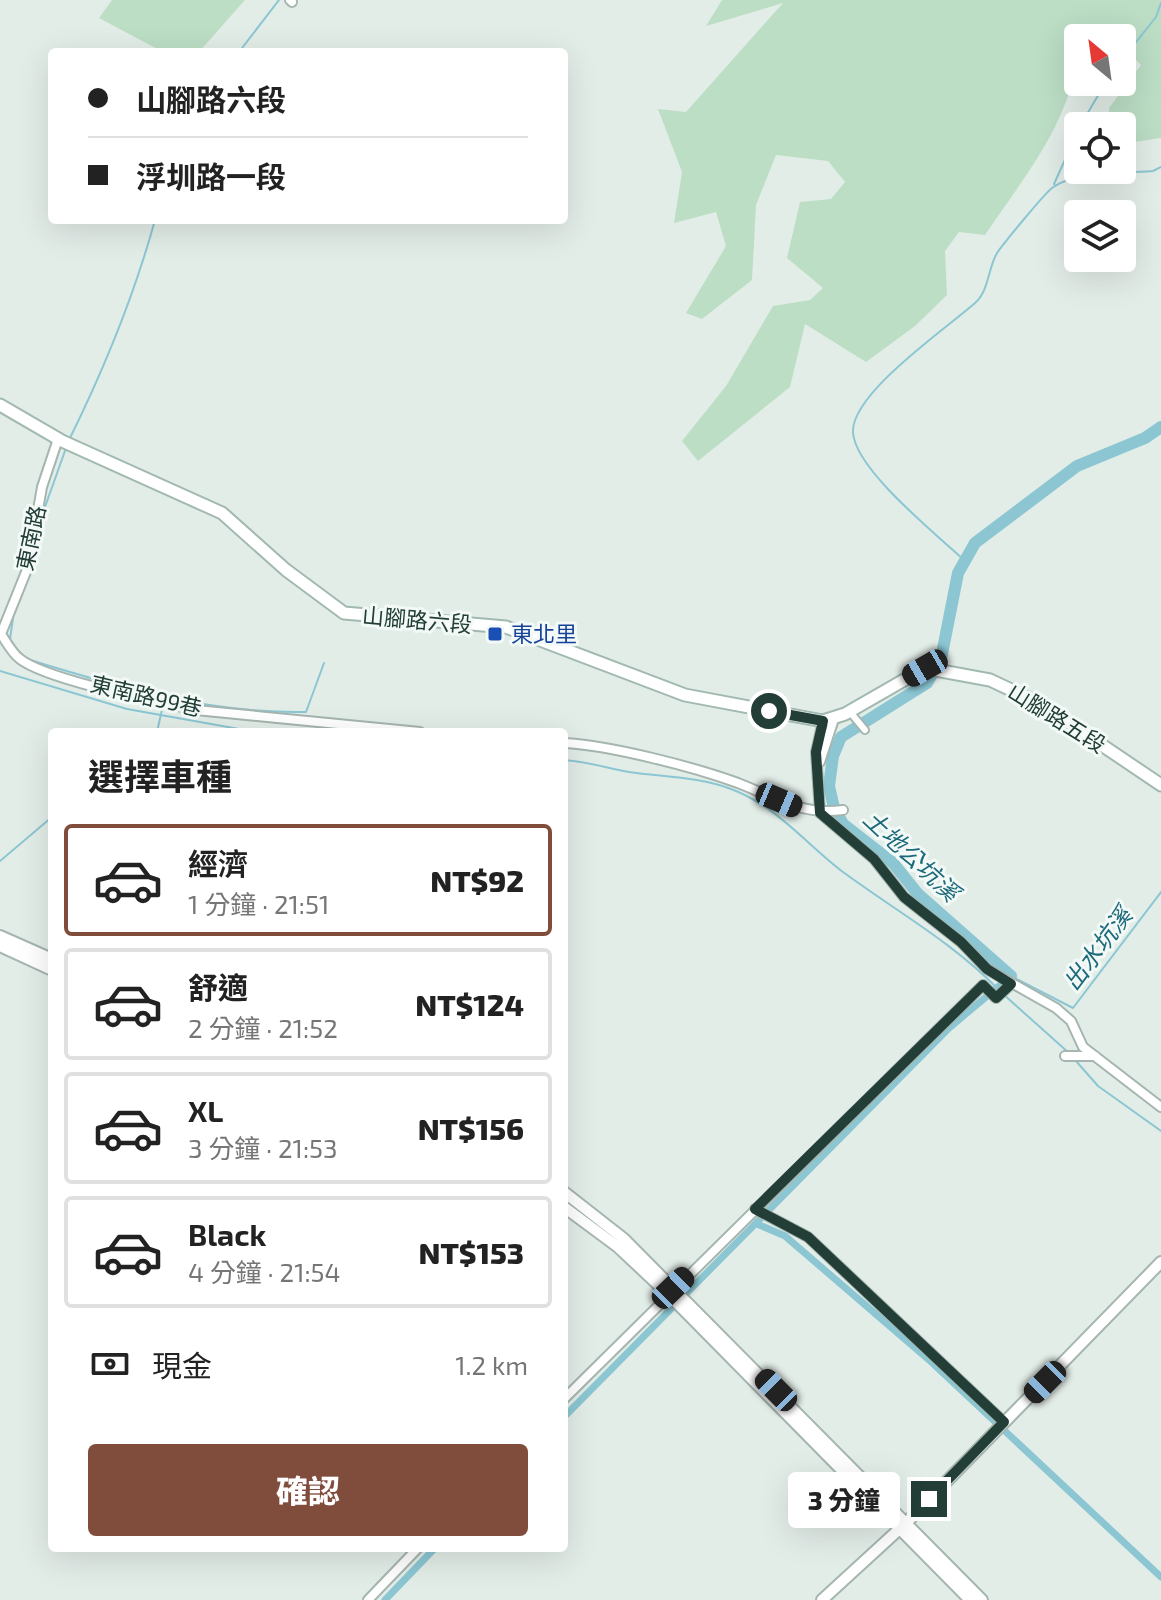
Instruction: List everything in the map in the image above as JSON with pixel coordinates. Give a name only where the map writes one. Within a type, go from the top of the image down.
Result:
[{"type":"main road","name":"山腳路六段","points":[[0,405],[60,440],[178,490],[228,516],[286,570],[344,613],[506,627],[685,695],[829,720]]},
{"type":"main road","name":"山腳路五段","points":[[850,712],[925,668],[1006,684],[1161,785]]},
{"type":"main road","points":[[829,720],[850,712]]},
{"type":"street","name":"東南路","points":[[1,634],[28,567],[42,487],[60,440]]},
{"type":"street","name":"東南路99巷","points":[[1,634],[15,654],[36,669],[196,710],[382,728]]},
{"type":"street","points":[[850,712],[865,730]]},
{"type":"street","points":[[829,720],[816,752],[820,813],[874,859],[904,897],[961,942],[987,969],[1056,1008],[1071,1021],[1083,1047],[1161,1107]]},
{"type":"street","points":[[568,743],[593,745],[736,782],[800,809],[820,813],[843,810]]},
{"type":"street","points":[[0,936],[48,957]]},
{"type":"street","points":[[0,946],[48,968]]},
{"type":"street","points":[[568,1395],[983,985],[996,998],[1011,984]]},
{"type":"street","points":[[1065,1056],[1095,1056]]},
{"type":"street","points":[[568,1195],[624,1239],[670,1291]]},
{"type":"street","points":[[755,1209],[808,1237],[1001,1426]]},
{"type":"street","points":[[568,1210],[618,1247],[686,1306],[982,1600]]},
{"type":"street","points":[[822,1600],[904,1524],[1161,1262]]},
{"type":"street","points":[[904,1524],[970,1600]]},
{"type":"street","points":[[368,1600],[414,1552]]},
{"type":"green space","points":[[112,0],[245,0],[203,48],[155,48],[99,18]]},
{"type":"green space","points":[[722,0],[1161,0],[1161,138],[1136,142],[1136,112],[1109,112],[1118,96],[1136,96],[1136,72],[1141,65],[1136,60],[1136,24],[1064,24],[1064,96],[1067,96],[1059,118],[1032,166],[985,235],[959,232],[945,251],[947,295],[915,326],[866,362],[805,324],[790,387],[698,461],[682,441],[726,386],[773,306],[810,300],[823,288],[787,258],[800,202],[831,199],[845,182],[828,161],[776,155],[756,205],[752,280],[702,319],[686,313],[726,246],[716,212],[674,223],[682,172],[658,109],[686,112],[783,3],[706,26]]},
{"type":"waterway","points":[[242,48],[279,0]]},
{"type":"waterway","points":[[1136,42],[1156,17],[1161,3]]},
{"type":"waterway","points":[[1088,112],[1098,96]]},
{"type":"waterway","points":[[1054,184],[1064,162]]},
{"type":"waterway","points":[[964,560],[899,501],[868,465],[857,448],[853,433],[856,417],[883,381],[980,298],[997,253],[1052,188],[1073,178],[1153,171],[1161,167]]},
{"type":"waterway","points":[[70,438],[118,331],[154,224]]},
{"type":"waterway","name":"土地公坑溪","points":[[1011,976],[918,894],[893,863],[843,824],[834,808],[829,786],[833,756],[841,737],[927,683],[941,659],[958,573],[975,543],[1077,466],[1145,438],[1161,427]]},
{"type":"waterway","points":[[40,521],[66,448]]},
{"type":"waterway","points":[[14,611],[10,639],[17,651]]},
{"type":"waterway","points":[[27,659],[165,697],[235,708],[306,712],[324,663]]},
{"type":"waterway","points":[[0,671],[127,709],[234,728]]},
{"type":"waterway","points":[[158,728],[163,705]]},
{"type":"waterway","points":[[568,761],[707,782],[748,796],[777,815],[843,872],[943,942],[998,989]]},
{"type":"waterway","points":[[0,861],[48,820]]},
{"type":"waterway","name":"出水坑溪","points":[[1011,976],[1073,1008],[1161,892]]},
{"type":"waterway","points":[[568,1413],[949,1028],[1011,976]]},
{"type":"waterway","points":[[1003,994],[1069,1053]]},
{"type":"waterway","points":[[1076,1061],[1098,1086],[1161,1131]]},
{"type":"waterway","points":[[757,1224],[785,1236],[928,1359],[1161,1577]]},
{"type":"waterway","points":[[385,1600],[431,1552]]},
{"type":"place","name":"東北里","points":[[495,634]]},
{"type":"route","points":[[769,711],[823,721],[816,752],[820,813],[874,859],[904,897],[929,914],[987,969],[1011,984],[996,998],[983,985],[755,1209],[808,1237],[1004,1422],[929,1499]]}]
